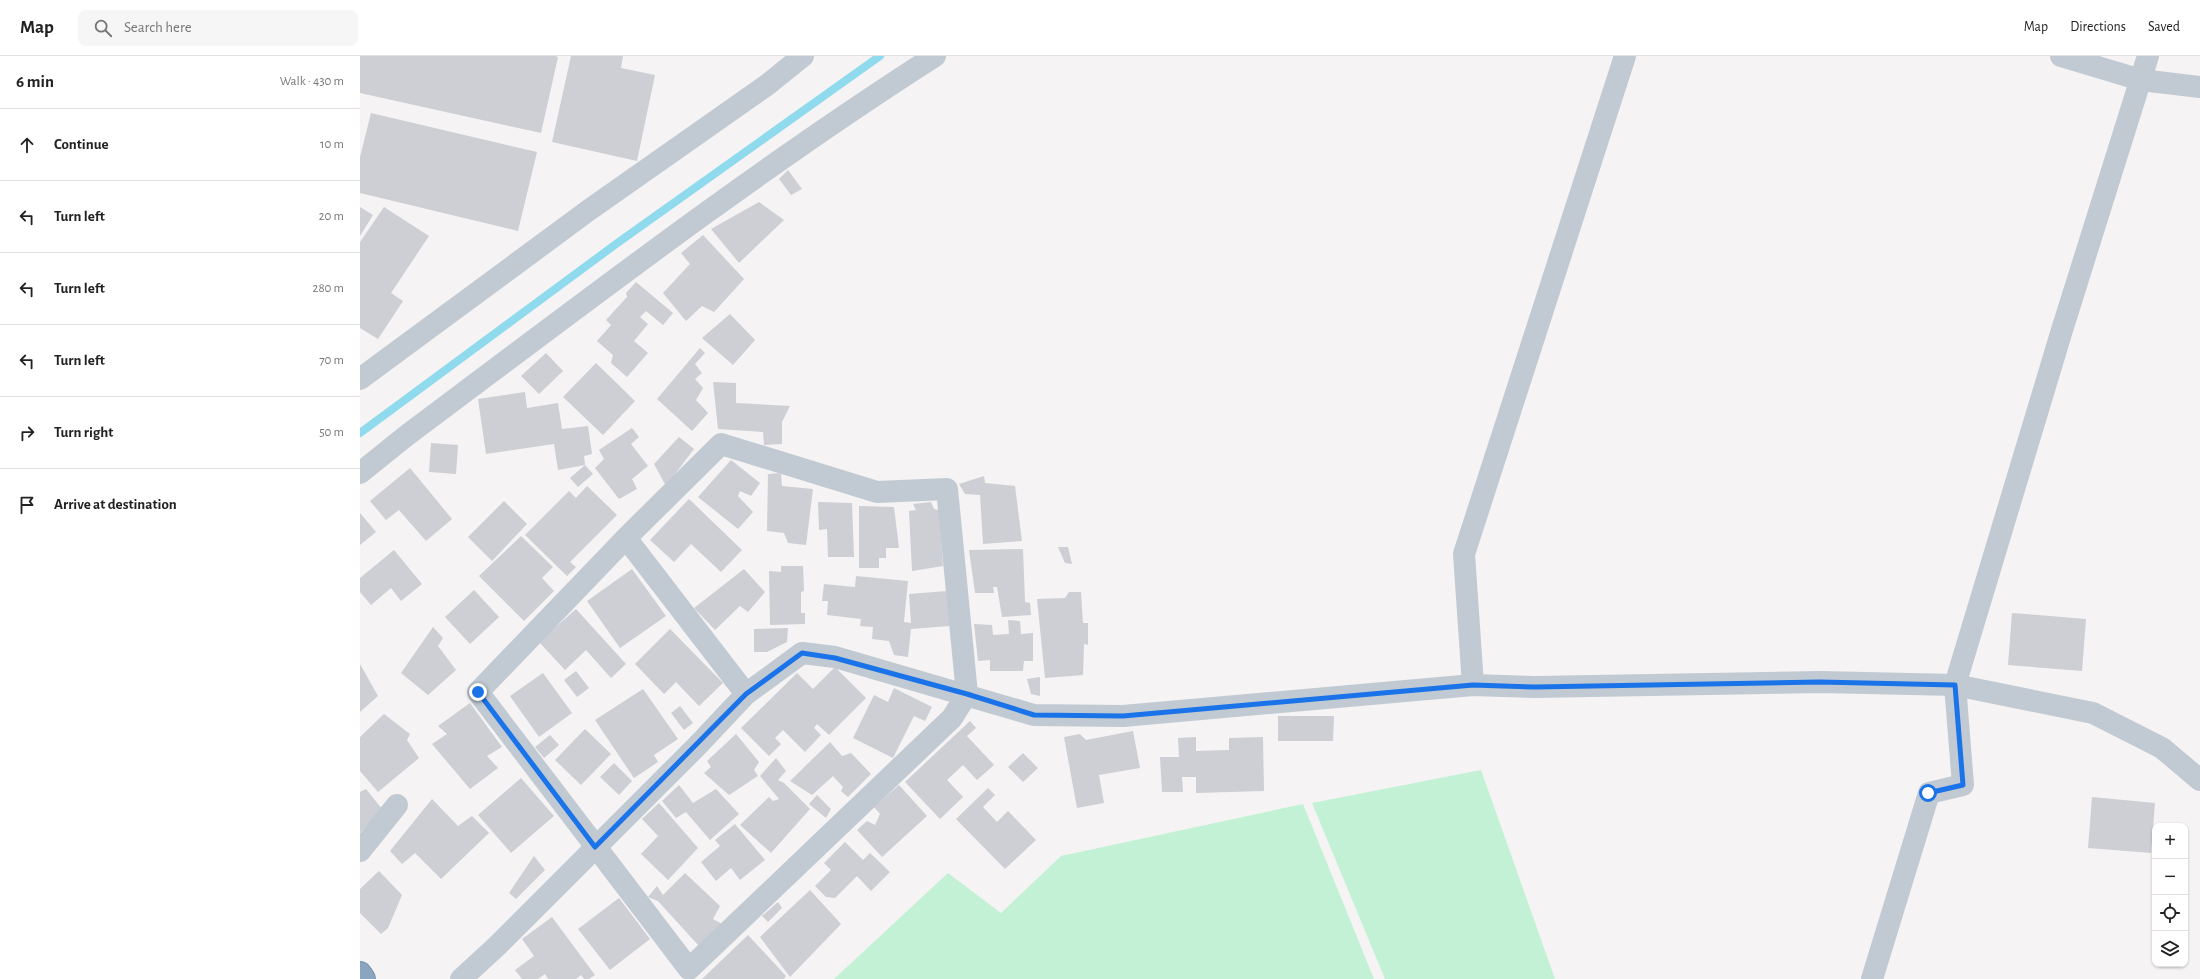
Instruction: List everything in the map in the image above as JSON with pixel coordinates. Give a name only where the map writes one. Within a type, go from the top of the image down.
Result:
[{"type":"highway","points":[[360,973],[364,979]]},
{"type":"street","points":[[360,379],[588,210],[768,85],[803,56]]},
{"type":"street","points":[[360,473],[406,436],[705,214],[869,98],[935,56]]},
{"type":"street","points":[[1473,685],[1464,554],[1625,56]]},
{"type":"street","points":[[2061,56],[2141,80],[2200,87]]},
{"type":"street","points":[[1872,979],[1928,793],[1963,785],[1955,685],[2062,330],[2148,56]]},
{"type":"street","points":[[721,444],[877,492],[946,489],[967,694],[952,718],[689,969],[478,692],[626,538],[721,444]]},
{"type":"street","points":[[626,538],[746,694]]},
{"type":"street","points":[[461,979],[497,946],[746,694],[802,653],[835,658],[967,694],[1034,715],[1123,716],[1473,685],[1535,687],[1820,682],[1955,685],[2093,714],[2162,748],[2200,780]]},
{"type":"street","points":[[360,851],[397,805]]},
{"type":"green space","points":[[1481,770],[1555,979],[1385,979],[1312,803]]},
{"type":"green space","points":[[1303,804],[1374,979],[834,979],[948,873],[1001,913],[1061,856]]},
{"type":"building","points":[[360,56],[558,57],[541,133],[360,93]]},
{"type":"building","points":[[571,56],[623,56],[621,68],[655,75],[637,161],[552,142]]},
{"type":"building","points":[[371,113],[537,152],[518,231],[360,193],[360,157]]},
{"type":"building","points":[[788,170],[802,189],[791,195],[779,179]]},
{"type":"building","points":[[759,202],[784,220],[739,263],[711,229]]},
{"type":"building","points":[[360,207],[373,215],[360,236]]},
{"type":"building","points":[[384,207],[429,236],[391,293],[403,301],[378,339],[360,328],[360,242]]},
{"type":"building","points":[[703,235],[744,279],[714,312],[702,306],[686,321],[663,293],[690,264],[681,253]]},
{"type":"building","points":[[636,282],[673,313],[663,325],[646,311],[640,317],[648,324],[634,341],[648,353],[627,377],[611,363],[613,355],[597,341],[611,325],[606,320],[627,297],[626,293]]},
{"type":"building","points":[[730,314],[755,340],[733,365],[702,338]]},
{"type":"building","points":[[700,348],[705,353],[695,364],[702,373],[695,379],[703,388],[696,400],[708,413],[692,431],[657,399]]},
{"type":"building","points":[[546,353],[563,371],[539,394],[521,376]]},
{"type":"building","points":[[596,363],[635,401],[603,435],[563,397]]},
{"type":"building","points":[[713,382],[736,383],[736,403],[790,406],[782,422],[782,444],[764,445],[763,432],[718,429]]},
{"type":"building","points":[[525,392],[527,408],[558,403],[562,429],[588,426],[592,454],[584,456],[585,465],[558,470],[554,444],[486,454],[478,399]]},
{"type":"building","points":[[632,428],[639,437],[631,444],[648,466],[632,479],[637,489],[619,499],[595,468],[604,459],[599,450]]},
{"type":"building","points":[[679,437],[694,449],[666,486],[654,464]]},
{"type":"building","points":[[431,443],[458,445],[456,474],[429,472]]},
{"type":"building","points":[[731,460],[760,483],[751,496],[740,491],[738,496],[753,512],[738,529],[698,497]]},
{"type":"building","points":[[585,465],[593,474],[578,487],[570,478]]},
{"type":"building","points":[[410,468],[452,519],[426,541],[399,510],[386,520],[370,501]]},
{"type":"building","points":[[781,473],[782,486],[813,489],[806,545],[788,543],[784,533],[767,531],[768,474]]},
{"type":"building","points":[[984,476],[985,483],[1015,486],[1022,541],[983,544],[980,495],[965,494],[959,484]]},
{"type":"building","points":[[587,486],[617,515],[570,562],[576,567],[567,576],[525,535],[569,491],[576,498]]},
{"type":"building","points":[[689,499],[742,550],[721,572],[691,544],[674,562],[650,540]]},
{"type":"building","points":[[504,501],[527,524],[492,561],[468,537]]},
{"type":"building","points":[[818,502],[852,503],[854,557],[828,557],[827,529],[819,530]]},
{"type":"building","points":[[931,502],[934,509],[939,510],[943,566],[912,571],[909,511],[916,510],[913,504]]},
{"type":"building","points":[[859,506],[894,507],[899,548],[886,548],[886,558],[879,558],[879,568],[859,568]]},
{"type":"building","points":[[360,513],[376,532],[360,545]]},
{"type":"building","points":[[521,536],[553,567],[542,578],[554,591],[524,621],[479,576]]},
{"type":"building","points":[[1058,547],[1068,547],[1072,564],[1065,563]]},
{"type":"building","points":[[1023,549],[1025,602],[1030,603],[1031,615],[1002,617],[997,587],[993,587],[994,593],[975,593],[969,550]]},
{"type":"building","points":[[394,550],[422,584],[401,601],[391,588],[371,605],[360,592],[360,578]]},
{"type":"building","points":[[781,566],[803,566],[804,591],[801,592],[801,613],[805,613],[805,624],[770,625],[769,571],[781,572]]},
{"type":"building","points":[[632,569],[666,616],[620,648],[587,601]]},
{"type":"building","points":[[744,569],[765,592],[748,612],[740,606],[715,630],[694,608]]},
{"type":"building","points":[[856,576],[908,581],[904,622],[911,623],[909,594],[947,591],[950,626],[911,629],[908,657],[894,655],[889,641],[872,639],[873,627],[860,626],[861,619],[827,615],[828,601],[822,601],[824,584],[855,587]]},
{"type":"building","points":[[474,590],[499,617],[470,644],[445,617]]},
{"type":"building","points":[[1069,592],[1081,592],[1083,623],[1088,623],[1088,645],[1084,644],[1083,675],[1045,678],[1037,599],[1065,598]]},
{"type":"building","points":[[576,609],[626,664],[611,678],[586,650],[565,670],[539,642]]},
{"type":"building","points":[[2012,613],[2086,619],[2082,671],[2008,665]]},
{"type":"building","points":[[1008,620],[1020,621],[1021,634],[1033,633],[1033,661],[1024,661],[1023,671],[990,671],[990,660],[978,661],[974,624],[992,625],[993,635],[1009,634]]},
{"type":"building","points":[[433,627],[443,638],[438,646],[456,670],[428,695],[401,673]]},
{"type":"building","points":[[788,628],[787,642],[767,652],[754,652],[754,629]]},
{"type":"building","points":[[670,629],[723,683],[699,706],[676,682],[664,694],[635,664]]},
{"type":"building","points":[[360,664],[378,696],[360,712]]},
{"type":"building","points":[[835,667],[866,698],[829,735],[817,724],[814,728],[821,735],[805,752],[783,730],[775,738],[781,744],[769,756],[741,728],[797,673],[813,689]]},
{"type":"building","points":[[576,671],[589,688],[577,697],[564,680]]},
{"type":"building","points":[[543,673],[572,713],[539,737],[510,696]]},
{"type":"building","points":[[1040,677],[1040,696],[1031,694],[1027,679]]},
{"type":"building","points":[[894,688],[932,707],[925,721],[914,716],[893,758],[853,738],[874,695],[888,702]]},
{"type":"building","points":[[643,689],[678,739],[654,755],[658,762],[634,778],[595,720]]},
{"type":"building","points":[[470,703],[502,747],[487,756],[498,768],[470,789],[432,744],[447,734],[438,726]]},
{"type":"building","points":[[680,706],[693,723],[684,730],[671,713]]},
{"type":"building","points":[[384,714],[410,734],[407,740],[419,758],[378,792],[360,771],[360,737]]},
{"type":"building","points":[[1278,716],[1334,716],[1333,741],[1278,741]]},
{"type":"building","points":[[970,721],[976,728],[967,736],[994,765],[977,780],[963,765],[947,780],[963,797],[940,819],[905,782]]},
{"type":"building","points":[[585,729],[611,754],[581,785],[555,760]]},
{"type":"building","points":[[1133,731],[1140,768],[1099,775],[1104,803],[1077,808],[1064,737],[1080,734],[1086,740]]},
{"type":"building","points":[[736,734],[759,762],[754,770],[758,776],[729,795],[704,773],[711,767],[707,761]]},
{"type":"building","points":[[550,735],[559,745],[544,758],[535,747]]},
{"type":"building","points":[[1196,737],[1196,751],[1229,750],[1229,738],[1263,737],[1264,791],[1196,793],[1196,777],[1182,777],[1183,792],[1162,792],[1160,757],[1179,757],[1178,738]]},
{"type":"building","points":[[830,742],[842,756],[851,753],[871,774],[848,797],[841,791],[843,787],[833,776],[812,795],[790,781]]},
{"type":"building","points":[[1023,753],[1038,768],[1023,782],[1008,767]]},
{"type":"building","points":[[776,758],[786,771],[778,780],[784,783],[810,809],[771,853],[740,825],[769,797],[773,801],[779,799],[760,776]]},
{"type":"building","points":[[614,763],[632,781],[619,795],[600,777]]},
{"type":"building","points":[[521,778],[554,816],[511,853],[478,815]]},
{"type":"building","points":[[679,785],[693,803],[716,789],[739,814],[710,840],[686,812],[676,818],[662,801]]},
{"type":"building","points":[[899,785],[927,816],[882,857],[857,830],[867,821],[875,825],[880,814],[874,807]]},
{"type":"building","points":[[988,788],[995,795],[983,807],[997,822],[1008,811],[1036,840],[1005,869],[956,819]]},
{"type":"building","points":[[366,789],[382,809],[360,833],[360,792]]},
{"type":"building","points":[[817,795],[831,809],[826,818],[809,804]]},
{"type":"building","points":[[2092,797],[2155,803],[2153,823],[2152,823],[2151,853],[2088,848]]},
{"type":"building","points":[[432,799],[458,826],[472,816],[489,833],[441,879],[415,853],[402,864],[390,851]]},
{"type":"building","points":[[659,803],[698,848],[668,880],[641,854],[658,836],[642,819]]},
{"type":"building","points":[[735,824],[765,860],[740,880],[731,868],[716,881],[701,862],[720,846],[715,840]]},
{"type":"building","points":[[845,842],[863,860],[870,853],[890,872],[871,891],[857,876],[835,898],[826,897],[815,886],[831,870],[824,863]]},
{"type":"building","points":[[534,856],[545,870],[516,899],[509,893]]},
{"type":"building","points":[[379,871],[402,895],[388,928],[381,934],[360,913],[360,889]]},
{"type":"building","points":[[685,873],[720,906],[713,919],[722,924],[699,946],[658,901],[648,897],[657,886],[663,895]]},
{"type":"building","points":[[810,890],[841,924],[790,977],[760,937]]},
{"type":"building","points":[[619,898],[650,939],[610,970],[578,929]]},
{"type":"building","points":[[778,902],[782,908],[768,922],[762,916]]},
{"type":"building","points":[[552,917],[595,975],[589,979],[584,979],[581,975],[576,979],[548,979],[545,974],[538,979],[522,979],[515,970],[534,956],[522,939]]},
{"type":"building","points":[[748,935],[786,976],[784,979],[702,979]]},
{"type":"waterway","points":[[360,433],[616,244],[880,56]]},
{"type":"route","points":[[478,692],[595,847],[698,745],[746,694],[802,653],[835,658],[967,694],[1034,715],[1123,716],[1473,685],[1535,687],[1820,682],[1955,685],[1963,785],[1928,793]]}]
